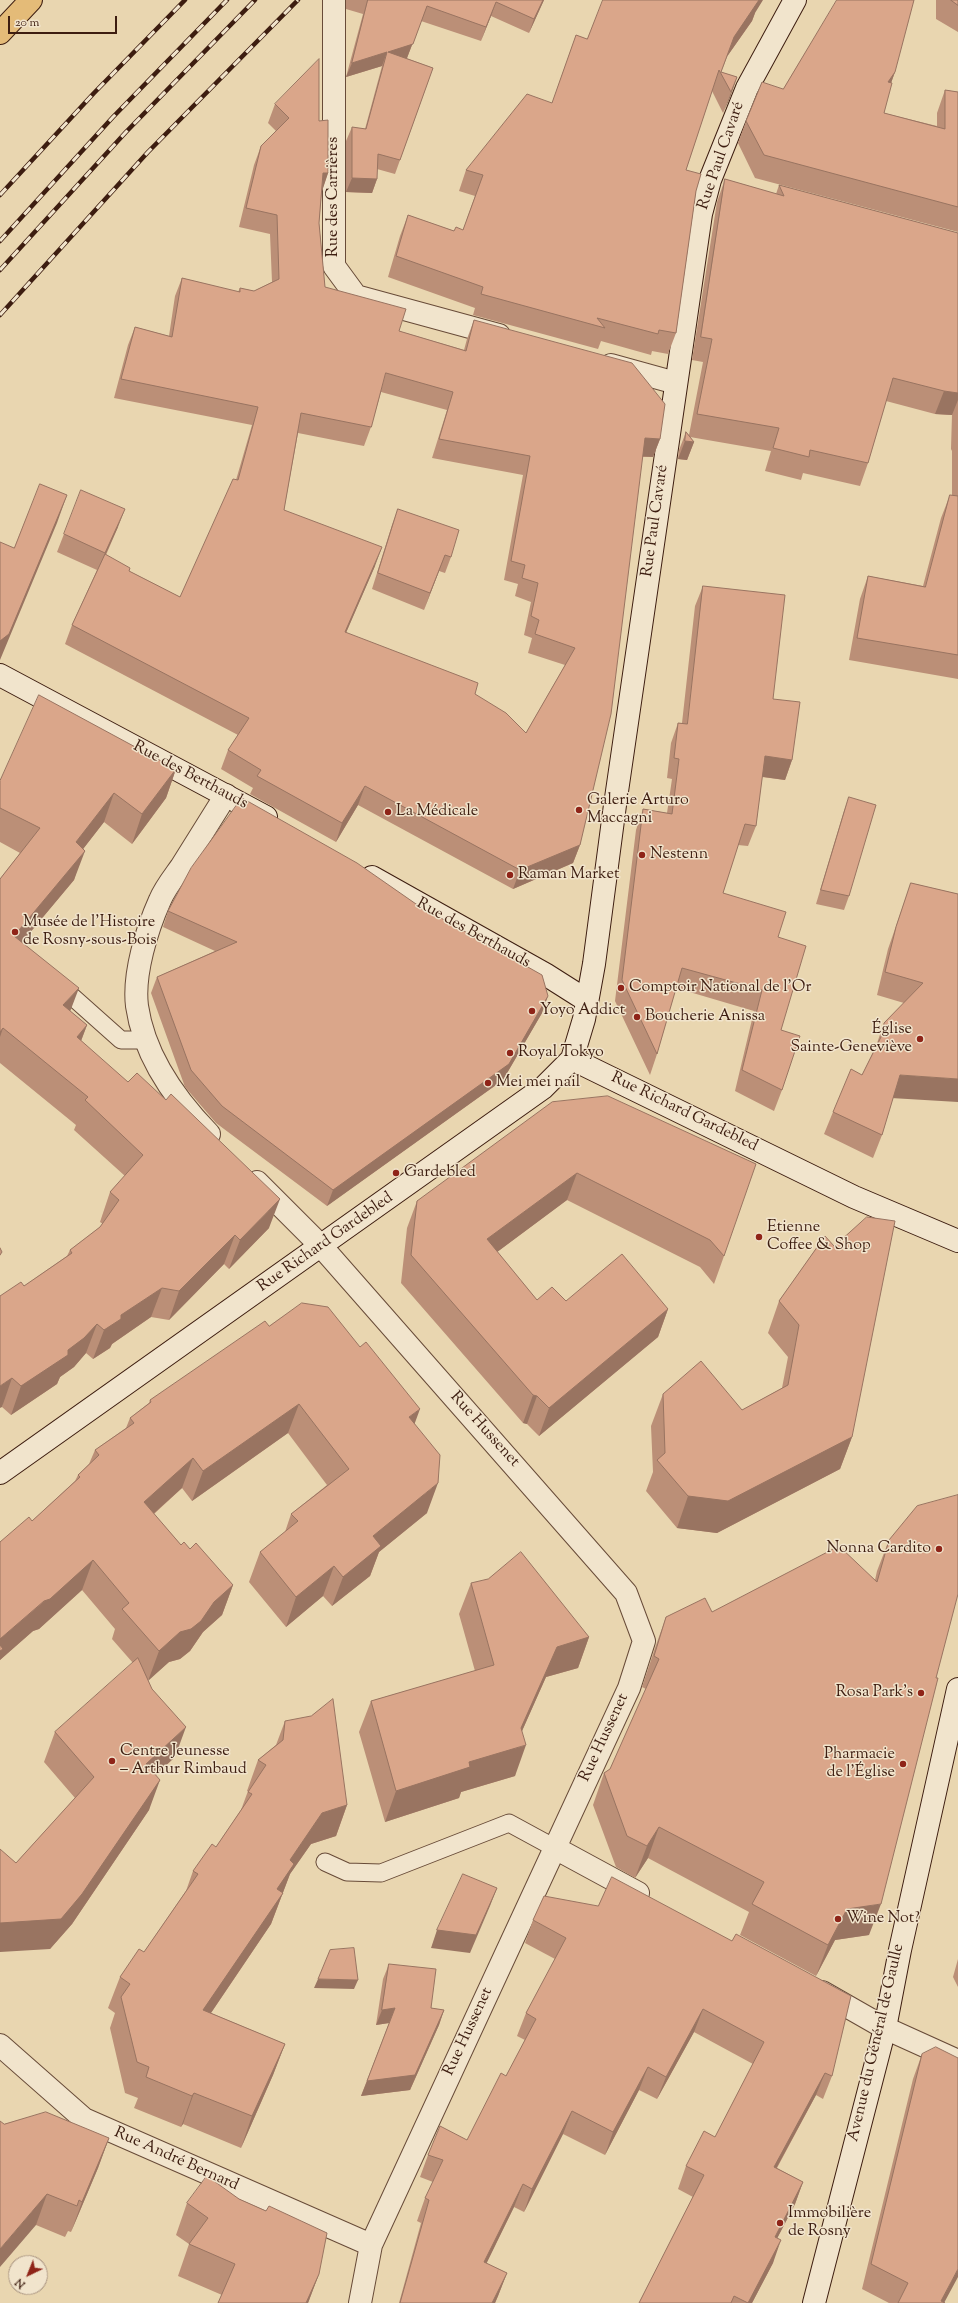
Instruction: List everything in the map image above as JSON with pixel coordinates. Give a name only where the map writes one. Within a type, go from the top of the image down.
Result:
[{"type":"main road","points":[[0,33],[31,0]]},
{"type":"street","name":"Rue des Carrières","points":[[334,0],[334,266],[356,296],[516,339]]},
{"type":"street","name":"Rue Paul Cavaré","points":[[572,1059],[584,1019],[586,1000],[594,964],[701,214],[710,180],[746,88],[795,0]]},
{"type":"street","points":[[710,180],[731,184]]},
{"type":"street","points":[[592,360],[676,383]]},
{"type":"street","name":"Rue des Berthauds","points":[[0,674],[282,826]]},
{"type":"street","points":[[222,1146],[176,1095],[157,1066],[147,1040],[137,1005],[138,973],[147,932],[161,899],[226,795]]},
{"type":"street","name":"Rue des Berthauds","points":[[358,869],[545,974],[586,1000]]},
{"type":"street","name":"Rue Richard Gardebled","points":[[0,1473],[542,1088],[572,1059],[854,1197],[958,1241]]},
{"type":"street","name":"Rue Hussenet","points":[[243,1168],[321,1246],[626,1593],[644,1641],[629,1688],[371,2245],[360,2303]]},
{"type":"street","name":"Avenue du Général de Gaulle","points":[[814,2303],[885,2028],[900,1950],[958,1689]]},
{"type":"street","points":[[555,1848],[653,1901]]},
{"type":"street","points":[[808,1984],[885,2028],[958,2062]]},
{"type":"street","name":"Rue André Bernard","points":[[0,2045],[84,2119],[371,2245]]},
{"type":"lane","points":[[52,978],[121,1040],[147,1040]]},
{"type":"lane","points":[[326,1862],[347,1872],[381,1874],[509,1823],[555,1848]]},
{"type":"building","points":[[368,0],[543,0],[534,19],[496,2],[486,27],[427,6],[413,44],[388,52],[433,68],[400,160],[378,154],[377,179],[352,178],[352,127],[366,129],[387,52],[352,63]]},
{"type":"building","points":[[603,0],[759,0],[734,37],[721,72],[737,77],[731,92],[719,70],[686,170],[701,174],[696,191],[676,333],[659,330],[658,334],[597,318],[605,328],[481,294],[483,287],[396,256],[408,215],[454,231],[456,227],[463,230],[483,175],[466,170],[527,94],[552,103],[576,35],[587,39]]},
{"type":"building","points":[[837,0],[914,0],[895,72],[888,82],[892,83],[884,113],[945,129],[945,90],[958,92],[958,207],[764,155],[746,121],[762,82],[783,89]]},
{"type":"building","points":[[951,0],[958,0],[958,5]]},
{"type":"building","points":[[319,59],[319,121],[328,120],[328,173],[323,173],[319,223],[325,287],[406,309],[399,331],[466,351],[474,320],[632,363],[665,404],[660,439],[645,438],[611,714],[580,845],[520,870],[365,786],[342,823],[257,776],[261,770],[228,750],[249,718],[72,625],[105,554],[130,568],[129,571],[180,597],[233,479],[238,480],[258,407],[121,379],[135,327],[172,337],[182,278],[240,292],[240,288],[254,291],[279,279],[277,215],[246,208],[261,146],[289,118],[275,104]],"holes":[[[386,373],[453,392],[439,439],[530,456],[511,561],[525,565],[522,578],[538,583],[531,616],[539,620],[535,634],[575,648],[526,733],[506,713],[475,694],[478,683],[345,632],[382,547],[284,510],[301,413],[371,427]]]},
{"type":"building","points":[[725,179],[784,196],[779,185],[958,233],[958,393],[893,378],[868,463],[810,450],[809,457],[773,448],[779,428],[697,414],[712,339],[701,337]]},
{"type":"building","points":[[686,432],[694,442],[685,441]]},
{"type":"building","points":[[40,484],[67,495],[9,634],[0,641],[0,542],[14,548]]},
{"type":"building","points":[[81,490],[125,509],[105,553],[64,534]]},
{"type":"building","points":[[950,495],[958,496],[958,655],[857,638],[868,576],[925,587]]},
{"type":"building","points":[[398,509],[459,530],[451,557],[445,555],[430,593],[378,573]]},
{"type":"building","points":[[703,586],[785,595],[773,699],[800,702],[792,760],[765,756],[756,826],[745,824],[723,893],[786,912],[778,937],[806,946],[781,1030],[800,1036],[782,1090],[742,1070],[762,990],[682,968],[657,1054],[622,980],[643,809],[672,814],[679,759],[674,758],[678,723],[687,724]]},
{"type":"building","points":[[39,695],[176,769],[142,814],[114,793],[76,842],[85,851],[14,936],[79,988],[63,1005],[87,1025],[77,1037],[128,1082],[137,1073],[166,1100],[171,1094],[280,1199],[240,1240],[235,1235],[179,1291],[162,1288],[121,1315],[121,1319],[104,1330],[97,1324],[84,1338],[68,1350],[68,1355],[21,1386],[12,1378],[0,1386],[0,1296],[21,1282],[24,1286],[72,1253],[70,1250],[100,1227],[119,1200],[110,1192],[143,1155],[85,1100],[88,1097],[3,1028],[0,1032],[0,879],[40,828],[0,808],[0,781]]},
{"type":"building","points":[[849,797],[876,805],[849,896],[821,890]]},
{"type":"building","points":[[242,798],[357,863],[416,904],[542,975],[548,996],[509,1064],[333,1190],[222,1106],[191,1070],[157,977],[237,942],[168,911],[191,868]]},
{"type":"building","points":[[911,883],[958,894],[958,1079],[900,1075],[882,1135],[833,1112],[851,1069],[862,1075],[884,1031],[884,1023],[923,983],[885,972],[896,927]]},
{"type":"building","points":[[608,1096],[756,1164],[724,1256],[710,1240],[577,1173],[487,1239],[537,1300],[552,1287],[566,1301],[622,1254],[668,1309],[549,1408],[537,1396],[533,1395],[411,1255],[417,1201],[552,1102]]},
{"type":"building","points":[[867,1217],[895,1221],[852,1437],[728,1501],[688,1496],[657,1460],[665,1453],[663,1394],[701,1361],[742,1410],[788,1385],[799,1325],[779,1301],[825,1236],[834,1246]]},
{"type":"building","points":[[302,1303],[328,1307],[360,1347],[366,1342],[420,1409],[409,1417],[440,1455],[438,1483],[373,1536],[381,1546],[343,1577],[334,1566],[296,1597],[260,1552],[298,1521],[291,1514],[349,1469],[299,1404],[203,1471],[193,1458],[144,1502],[181,1545],[184,1542],[190,1549],[196,1543],[233,1585],[214,1602],[201,1621],[191,1629],[180,1632],[159,1651],[122,1609],[129,1603],[93,1560],[50,1599],[44,1601],[0,1639],[0,1542],[29,1517],[32,1521],[80,1477],[78,1475],[99,1455],[95,1450],[134,1423],[130,1418],[151,1402],[150,1400],[265,1321],[269,1326]]},
{"type":"building","points":[[958,1495],[958,1594],[881,1904],[847,1909],[828,1945],[752,1904],[764,1882],[659,1827],[647,1846],[627,1836],[604,1773],[610,1769],[659,1659],[654,1656],[666,1617],[705,1598],[712,1612],[839,1546],[877,1582],[889,1540],[917,1506]]},
{"type":"building","points":[[521,1552],[589,1637],[557,1647],[521,1728],[526,1745],[469,1762],[470,1767],[396,1791],[371,1701],[494,1665],[471,1583],[488,1579]]},
{"type":"building","points":[[138,1658],[152,1689],[186,1727],[146,1764],[160,1780],[82,1894],[61,1919],[0,1923],[0,1849],[16,1863],[94,1777],[55,1732]]},
{"type":"building","points":[[333,1699],[347,1805],[322,1813],[290,1860],[294,1864],[277,1889],[283,1893],[203,2010],[285,2044],[252,2116],[194,2093],[192,2096],[146,2077],[149,2067],[137,2062],[121,1997],[130,1984],[120,1977],[139,1949],[144,1952],[198,1874],[193,1871],[212,1844],[216,1847],[252,1794],[248,1792],[266,1765],[258,1760],[283,1740],[285,1721],[311,1716]]},
{"type":"building","points":[[463,1874],[497,1888],[476,1935],[437,1930]]},
{"type":"building","points":[[612,1877],[732,1941],[736,1934],[851,1996],[832,2076],[825,2073],[774,2167],[803,2182],[775,2237],[781,2240],[748,2303],[734,2296],[731,2303],[639,2303],[704,2175],[686,2166],[704,2131],[715,2137],[764,2042],[703,2009],[666,2077],[648,2067],[613,2132],[572,2111],[532,2189],[523,2184],[484,2262],[507,2273],[492,2303],[400,2303],[429,2200],[425,2198],[443,2160],[428,2155],[440,2126],[467,2140],[501,2073],[506,2076],[536,2019],[526,2013],[566,1938],[533,1920],[544,1896],[598,1906]]},
{"type":"building","points":[[354,1948],[358,1980],[318,1979],[330,1950]]},
{"type":"building","points":[[389,1964],[436,1969],[431,2008],[444,2010],[415,2075],[367,2081],[395,2008],[382,2010]]},
{"type":"building","points":[[936,2047],[958,2058],[958,2269],[941,2301],[945,2303],[898,2303],[908,2283],[871,2264],[922,2054]]},
{"type":"building","points":[[46,2112],[109,2138],[82,2202],[79,2200],[77,2206],[47,2194],[0,2249],[0,2121],[4,2124]]},
{"type":"building","points":[[207,2176],[239,2199],[266,2211],[269,2206],[327,2233],[319,2274],[306,2303],[218,2303],[235,2264],[189,2244],[208,2218],[187,2203]]},
{"type":"railway","points":[[0,195],[94,93],[185,0]]},
{"type":"railway","points":[[0,241],[113,117],[227,0]]},
{"type":"railway","points":[[0,270],[126,132],[255,0]]},
{"type":"railway","points":[[0,315],[148,152],[298,0]]},
{"type":"place","name":"Galerie Arturo Maccagni","points":[[579,810]]},
{"type":"place","name":"La Médicale","points":[[388,812]]},
{"type":"place","name":"Nestenn","points":[[642,855]]},
{"type":"place","name":"Raman Market","points":[[510,875]]},
{"type":"place","name":"Musée de l'Histoire de Rosny-sous-Bois","points":[[15,932]]},
{"type":"place","name":"Comptoir National de l'Or","points":[[621,988]]},
{"type":"place","name":"Yoyo Addict","points":[[532,1011]]},
{"type":"place","name":"Boucherie Anissa","points":[[637,1017]]},
{"type":"place","name":"Église Sainte-Geneviève","points":[[920,1039]]},
{"type":"place","name":"Royal Tokyo","points":[[510,1053]]},
{"type":"place","name":"Mei mei nail","points":[[488,1083]]},
{"type":"place","name":"Gardebled","points":[[396,1173]]},
{"type":"place","name":"Etienne Coffee & Shop","points":[[759,1237]]},
{"type":"place","name":"Nonna Cardito","points":[[939,1549]]},
{"type":"place","name":"Rosa Park's","points":[[921,1693]]},
{"type":"place","name":"Centre Jeunesse – Arthur Rimbaud","points":[[112,1761]]},
{"type":"place","name":"Pharmacie de l'Église","points":[[903,1764]]},
{"type":"place","name":"Wine Not?","points":[[838,1919]]},
{"type":"place","name":"Immobilière de Rosny","points":[[780,2223]]}]
